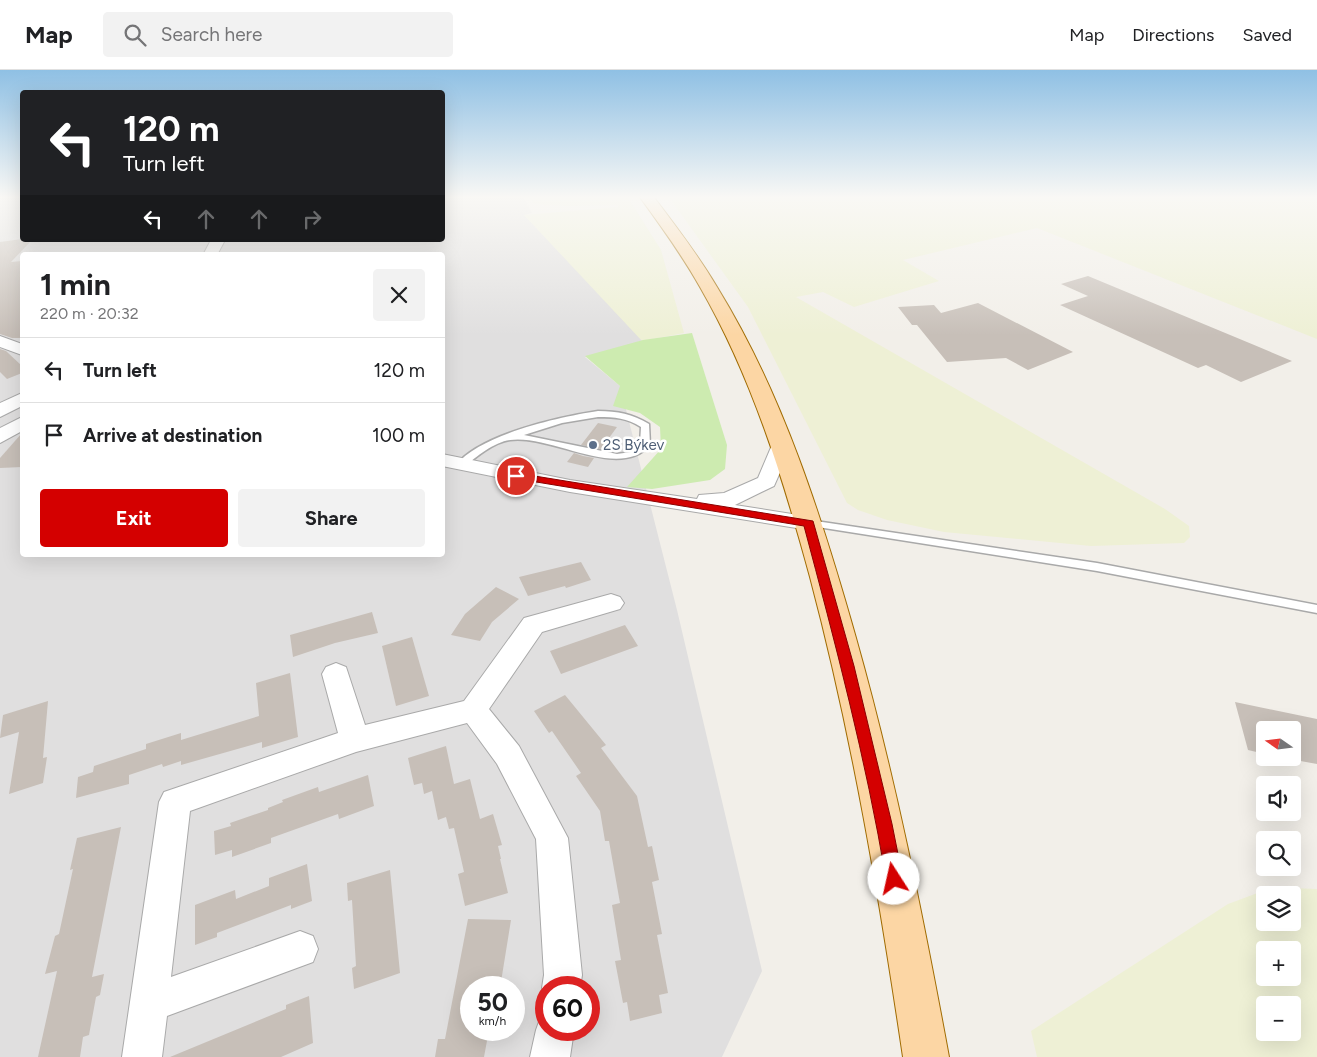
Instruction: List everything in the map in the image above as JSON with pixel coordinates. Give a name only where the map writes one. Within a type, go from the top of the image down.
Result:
[{"type":"main road","points":[[680,242],[721,309],[782,445],[809,523],[848,666],[885,824],[926,1057]]},
{"type":"street","points":[[0,341],[20,349]]},
{"type":"street","points":[[0,411],[20,400]]},
{"type":"street","points":[[0,437],[20,424]]},
{"type":"street","points":[[670,502],[727,500],[767,482],[782,445]]},
{"type":"street","points":[[452,463],[570,486],[809,523]]},
{"type":"street","points":[[142,1057],[175,802],[355,740],[473,710],[533,625],[611,603]]},
{"type":"street","points":[[336,674],[355,740]]},
{"type":"street","points":[[473,710],[508,755],[552,838],[563,976]]},
{"type":"street","points":[[148,1004],[300,949]]},
{"type":"street","points":[[550,1057],[553,1041]]},
{"type":"lane","points":[[452,463],[508,437],[570,419],[605,413],[638,418],[646,426],[644,445],[634,454],[617,457],[528,438],[508,437]]},
{"type":"lane","points":[[809,523],[1097,567],[1317,609]]},
{"type":"shaded area","points":[[0,242],[550,242],[645,342],[585,357],[620,386],[677,610],[762,971],[722,1057],[0,1057]]},
{"type":"green space","points":[[549,242],[656,242],[661,250],[684,333],[642,341]]},
{"type":"green space","points":[[701,242],[978,242],[903,260],[939,281],[854,307],[823,292],[796,297],[1165,509],[1189,526],[1190,537],[1184,543],[1091,546],[944,532],[887,520],[858,510],[847,503],[748,307]]},
{"type":"green space","points":[[1072,242],[1317,242],[1317,339]]},
{"type":"green space","points":[[692,333],[727,445],[725,469],[710,480],[652,489],[627,487],[661,449],[660,427],[640,413],[613,406],[620,386],[585,356],[643,340]]},
{"type":"green space","points":[[1301,888],[1317,889],[1317,1057],[1037,1057],[1031,1031],[1228,904],[1256,894],[1256,931],[1301,931]]},
{"type":"building","points":[[0,242],[30,242],[11,262],[20,261],[20,338],[12,338],[0,334]]},
{"type":"building","points":[[1088,276],[1292,361],[1241,382],[1206,365],[1198,368],[1060,305],[1088,296],[1061,284]]},
{"type":"building","points":[[978,303],[1073,352],[1028,370],[1006,358],[947,362],[917,325],[912,325],[898,307],[934,305],[941,313]]},
{"type":"building","points":[[0,349],[6,351],[20,364],[20,374],[7,379],[0,372]]},
{"type":"building","points":[[598,423],[617,427],[601,449],[581,445]]},
{"type":"building","points":[[20,435],[20,467],[0,468],[0,458]]},
{"type":"building","points":[[574,453],[594,458],[588,467],[567,462]]},
{"type":"building","points":[[581,562],[591,580],[566,588],[565,586],[528,596],[519,577]]},
{"type":"building","points":[[496,587],[519,599],[492,622],[480,641],[451,635],[465,614]]},
{"type":"building","points":[[372,612],[378,633],[335,643],[293,657],[290,635]]},
{"type":"building","points":[[625,625],[638,646],[561,674],[550,651]]},
{"type":"building","points":[[412,637],[429,696],[396,706],[382,646]]},
{"type":"building","points":[[290,673],[298,737],[262,748],[262,742],[181,765],[181,761],[163,767],[162,764],[129,775],[129,784],[76,798],[78,777],[93,772],[94,766],[146,749],[146,744],[181,733],[181,740],[259,716],[256,683]]},
{"type":"building","points":[[565,695],[606,745],[601,748],[637,796],[648,847],[652,846],[659,880],[652,882],[662,934],[657,935],[668,993],[659,995],[662,1013],[630,1021],[627,1002],[623,1003],[615,961],[621,960],[612,905],[620,903],[609,841],[605,841],[600,811],[576,776],[581,773],[552,731],[549,733],[534,711]]},
{"type":"building","points":[[48,701],[43,758],[47,757],[43,783],[9,794],[19,732],[0,738],[3,715]]},
{"type":"building","points":[[1235,702],[1317,719],[1317,764],[1301,761],[1301,721],[1256,721],[1256,752],[1248,750]]},
{"type":"building","points":[[446,746],[454,784],[470,779],[480,819],[493,814],[502,845],[498,846],[508,893],[465,906],[458,874],[464,872],[454,828],[449,829],[446,817],[438,820],[432,791],[424,794],[422,783],[414,785],[408,758]]},
{"type":"building","points":[[368,775],[374,806],[339,819],[338,814],[271,838],[271,843],[232,857],[232,850],[215,855],[214,831],[231,826],[230,823],[268,810],[268,808],[283,802],[282,800],[318,787],[319,792]]},
{"type":"building","points":[[121,827],[92,977],[104,974],[100,995],[96,997],[89,1035],[83,1037],[80,1057],[38,1057],[57,971],[45,974],[55,936],[59,934],[73,869],[70,870],[77,838]]},
{"type":"building","points":[[307,864],[312,901],[291,909],[291,905],[217,933],[217,937],[195,945],[195,905],[235,890],[236,899],[269,886],[269,878]]},
{"type":"building","points":[[390,870],[400,973],[354,989],[352,968],[356,966],[352,900],[348,901],[347,883]]},
{"type":"building","points":[[468,919],[511,920],[502,976],[460,976],[460,1041],[487,1041],[484,1057],[435,1057],[438,1039],[445,1039]]},
{"type":"building","points":[[309,996],[313,1043],[281,1057],[170,1057],[286,1009],[286,1005]]},
{"type":"place","name":"2S Býkev","points":[[593,445]]},
{"type":"route","points":[[516,476],[809,523],[848,666],[885,824],[894,879]]}]
